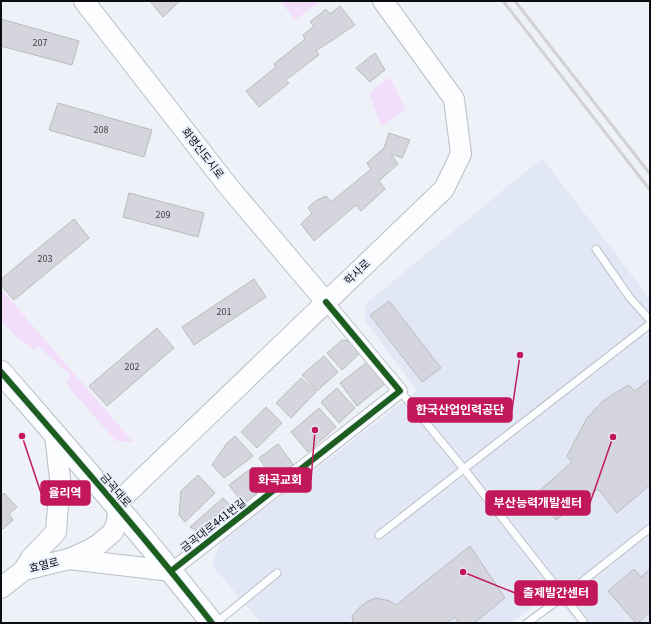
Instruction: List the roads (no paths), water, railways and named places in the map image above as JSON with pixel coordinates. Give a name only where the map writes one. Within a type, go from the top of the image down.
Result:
[{"type":"main road","name":"화명신도시로","points":[[84,1],[228,186],[326,302]]},
{"type":"main road","name":"학사로","points":[[116,504],[444,189],[461,154],[454,99],[383,1]]},
{"type":"main road","name":"금곡대로","points":[[3,379],[55,434],[116,504],[212,623]]},
{"type":"main road","points":[[55,434],[60,479],[56,532],[56,544],[59,550],[73,557],[171,571]]},
{"type":"main road","points":[[73,557],[99,544],[113,532],[118,521],[116,504]]},
{"type":"main road","points":[[24,570],[31,558],[56,532]]},
{"type":"main road","name":"효열로","points":[[1,588],[24,570],[73,557]]},
{"type":"street","points":[[326,302],[400,391]]},
{"type":"street","name":"금곡대로441번길","points":[[171,571],[400,391]]},
{"type":"lane","points":[[596,249],[630,298],[650,320]]},
{"type":"lane","points":[[379,535],[650,324]]},
{"type":"lane","points":[[400,391],[464,469],[583,621]]},
{"type":"lane","points":[[527,623],[564,596],[650,528]]},
{"type":"lane","points":[[216,623],[277,573]]},
{"type":"railway","points":[[503,1],[650,190]]},
{"type":"railway","points":[[515,1],[650,174]]},
{"type":"place","name":"한국산업인력공단","points":[[520,355]]},
{"type":"place","name":"화곡교회","points":[[315,430]]},
{"type":"place","name":"율리역","points":[[22,436]]},
{"type":"place","name":"부산능력개발센터","points":[[613,437]]},
{"type":"place","name":"출제발간센터","points":[[463,572]]}]
